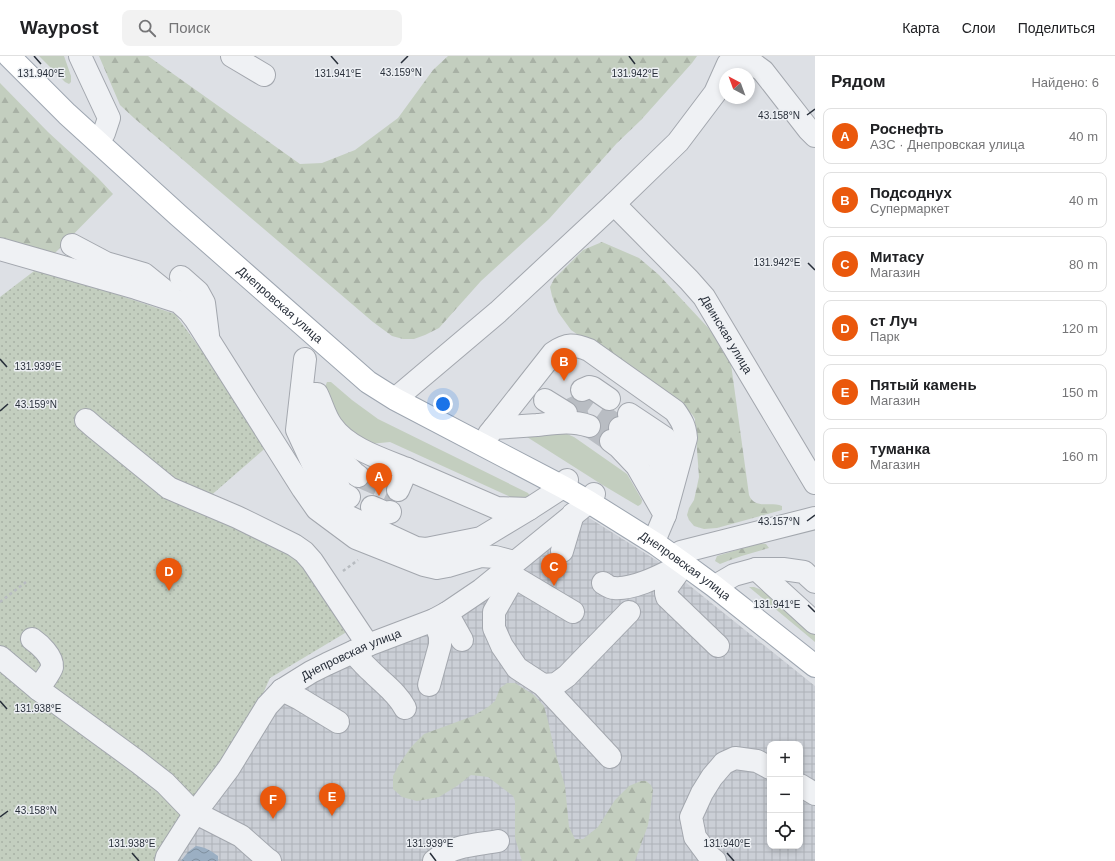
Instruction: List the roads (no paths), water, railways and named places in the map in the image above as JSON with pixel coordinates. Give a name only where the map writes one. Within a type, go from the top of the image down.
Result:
[{"type":"main road","name":"Днепровская улица","points":[[9,56],[67,114],[368,382],[395,399],[565,484]]},
{"type":"main road","name":"Днепровская улица","points":[[24,56],[70,102],[374,376],[401,394],[490,432],[565,484],[585,503],[683,558],[722,582],[815,657]]},
{"type":"main road","name":"Днепровская улица","points":[[585,503],[657,534],[714,586],[815,666]]},
{"type":"lane","points":[[80,56],[109,118],[104,132]]},
{"type":"lane","points":[[232,56],[264,75]]},
{"type":"lane","points":[[401,394],[498,312],[678,142],[715,93],[728,64],[737,57],[748,60],[763,71],[815,136]]},
{"type":"lane","name":"Двинская улица","points":[[614,204],[704,297],[815,483]]},
{"type":"lane","points":[[72,245],[106,263],[144,274],[179,302],[192,316],[208,340],[296,488],[303,489],[318,509],[356,538],[424,565],[437,568],[481,556],[495,556],[511,570],[573,612]]},
{"type":"lane","points":[[0,249],[136,288],[179,302]]},
{"type":"lane","points":[[181,277],[198,292],[204,303],[208,340]]},
{"type":"lane","points":[[309,331],[297,430],[328,497],[334,506],[347,516],[416,548],[426,549],[481,538],[529,509],[565,484]]},
{"type":"lane","points":[[490,432],[553,353],[561,348],[570,346],[579,346],[590,350],[675,411],[685,428],[686,438],[665,514],[657,534]]},
{"type":"lane","points":[[305,359],[314,388],[331,425],[352,445],[406,470],[497,508],[529,509]]},
{"type":"lane","points":[[582,390],[589,387],[592,388],[609,399]]},
{"type":"lane","points":[[314,388],[313,433],[341,492],[349,497]]},
{"type":"lane","points":[[545,400],[567,412],[578,423],[589,426]]},
{"type":"lane","points":[[490,432],[538,425],[567,412]]},
{"type":"lane","points":[[86,420],[169,488],[244,510],[304,552],[327,583],[373,673],[396,693],[401,699],[405,708]]},
{"type":"lane","points":[[653,492],[662,462],[620,428],[619,447],[637,466],[665,514]]},
{"type":"lane","points":[[313,433],[358,476]]},
{"type":"lane","points":[[398,490],[406,470]]},
{"type":"lane","points":[[562,551],[585,503]]},
{"type":"lane","name":"Днепровская улица","points":[[166,861],[167,857],[195,813],[229,768],[267,706],[282,690],[311,672],[360,649],[440,616],[511,570],[585,503]]},
{"type":"lane","points":[[603,583],[615,588],[640,584],[683,558],[815,518]]},
{"type":"lane","points":[[683,558],[666,588],[667,597],[718,646]]},
{"type":"lane","points":[[756,569],[815,623]]},
{"type":"lane","points":[[722,582],[734,575],[756,569],[783,569],[804,572],[815,582]]},
{"type":"lane","points":[[511,570],[494,612],[494,628],[502,646],[517,668],[542,685],[610,757]]},
{"type":"lane","points":[[542,685],[556,684],[567,676],[630,612]]},
{"type":"lane","points":[[440,616],[462,640]]},
{"type":"lane","points":[[429,685],[440,645],[440,616]]},
{"type":"lane","points":[[32,639],[44,649],[51,661],[52,666],[51,670],[38,688]]},
{"type":"lane","points":[[0,658],[165,783],[195,813],[241,836],[267,860],[270,861]]},
{"type":"lane","points":[[282,690],[338,722]]},
{"type":"lane","points":[[715,861],[709,856],[695,837],[691,817],[702,793],[712,777],[724,763],[735,758],[757,761],[767,766]]},
{"type":"lane","points":[[803,787],[815,794]]},
{"type":"lane","points":[[434,861],[440,856],[460,847],[498,842]]},
{"type":"water","points":[[196,846],[205,848],[218,856],[218,861],[181,861],[188,852]]},
{"type":"tunnel","points":[[571,409],[585,403],[620,428]]},
{"type":"tunnel","points":[[589,426],[611,441]]},
{"type":"tunnel","points":[[358,476],[397,493]]},
{"type":"place","name":"Подсоднух","points":[[564,381]]},
{"type":"place","name":"Роснефть","points":[[379,496]]},
{"type":"place","name":"Митасу","points":[[554,586]]},
{"type":"place","name":"ст Луч","points":[[169,591]]},
{"type":"place","name":"Пятый камень","points":[[332,816]]},
{"type":"place","name":"туманка","points":[[273,819]]}]
